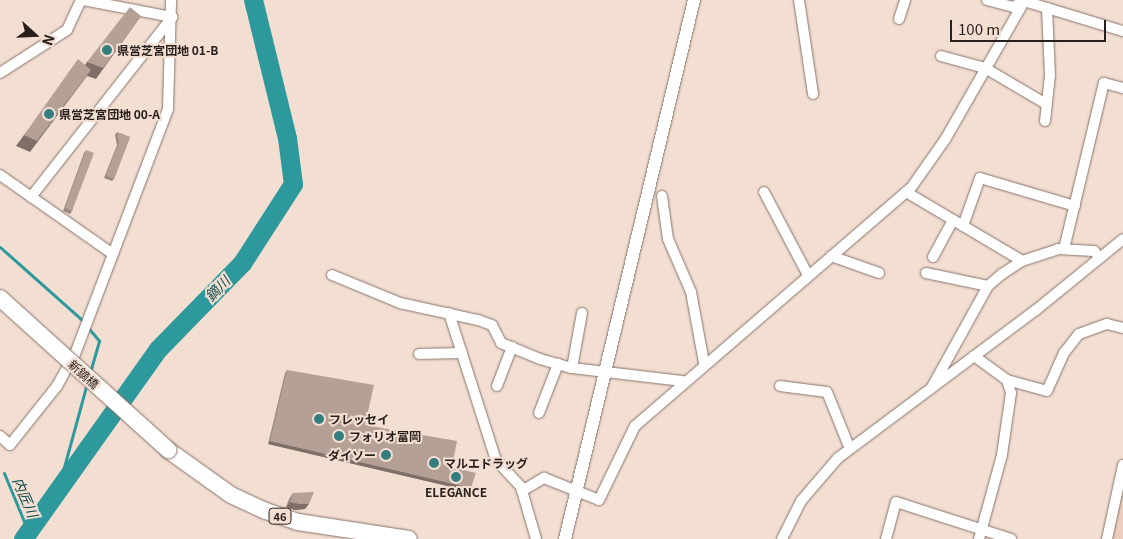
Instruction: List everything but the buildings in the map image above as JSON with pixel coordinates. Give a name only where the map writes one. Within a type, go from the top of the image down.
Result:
[{"type":"main road","name":"新鏑橋","points":[[0,298],[168,450],[231,495],[266,511],[298,522],[409,539]]},
{"type":"street","points":[[0,73],[67,30],[82,0],[172,17]]},
{"type":"street","points":[[0,436],[10,445],[57,386],[82,332],[113,254],[168,109],[171,0]]},
{"type":"street","points":[[565,539],[694,0]]},
{"type":"street","points":[[799,0],[813,94]]},
{"type":"street","points":[[899,20],[905,0]]},
{"type":"street","points":[[987,0],[1013,7],[1024,1],[1123,31]]},
{"type":"street","points":[[522,491],[544,478],[576,494],[600,500],[635,426],[682,381],[906,192],[946,138],[1024,1]]},
{"type":"street","points":[[1045,120],[1050,75],[1047,8]]},
{"type":"street","points":[[31,197],[172,17]]},
{"type":"street","points":[[941,56],[985,68],[1046,104]]},
{"type":"street","points":[[1064,249],[1104,83],[1123,88]]},
{"type":"street","points":[[0,175],[113,254]]},
{"type":"street","points":[[963,226],[980,178],[1074,206]]},
{"type":"street","points":[[764,192],[808,275]]},
{"type":"street","points":[[906,192],[1022,261]]},
{"type":"street","points":[[662,196],[668,239],[691,292],[704,363]]},
{"type":"street","points":[[933,257],[954,220]]},
{"type":"street","points":[[782,539],[801,501],[824,472],[1123,239]]},
{"type":"street","points":[[932,388],[988,286],[1022,261],[1064,249],[1094,251],[1100,258]]},
{"type":"street","points":[[831,256],[879,273]]},
{"type":"street","points":[[926,274],[988,286]]},
{"type":"street","points":[[332,275],[400,303],[449,313],[492,325],[501,343],[558,364],[605,373],[682,381]]},
{"type":"street","points":[[449,313],[496,460],[522,491],[536,539]]},
{"type":"street","points":[[572,368],[582,313]]},
{"type":"street","points":[[974,356],[1007,380],[1047,391],[1064,353],[1079,334],[1107,324],[1123,328]]},
{"type":"street","points":[[497,386],[512,347]]},
{"type":"street","points":[[419,354],[462,353]]},
{"type":"street","points":[[539,413],[558,364]]},
{"type":"street","points":[[979,539],[1002,455],[1011,393],[1007,380]]},
{"type":"street","points":[[780,386],[827,392],[850,450]]},
{"type":"street","points":[[1107,539],[1123,465]]},
{"type":"street","points":[[886,539],[896,502],[982,528],[1011,539]]},
{"type":"shaded area","points":[[1123,486],[1123,539],[1111,539]]},
{"type":"waterway","name":"鏑川","points":[[23,539],[158,349],[242,263],[293,184],[287,138],[253,0]]},
{"type":"waterway","points":[[0,247],[80,318],[99,341],[90,372]]},
{"type":"waterway","points":[[58,489],[87,383]]},
{"type":"waterway","name":"内匠川","points":[[4,473],[28,531]]},
{"type":"place","name":"県営芝宮団地 01-B","points":[[107,50]]},
{"type":"place","name":"県営芝宮団地 00-A","points":[[49,114]]},
{"type":"place","name":"フレッセイ","points":[[319,419]]},
{"type":"place","name":"フォリオ富岡","points":[[339,436]]},
{"type":"place","name":"ダイソー","points":[[386,455]]},
{"type":"place","name":"マルエドラッグ","points":[[434,463]]},
{"type":"place","name":"ELEGANCE","points":[[456,477]]}]
